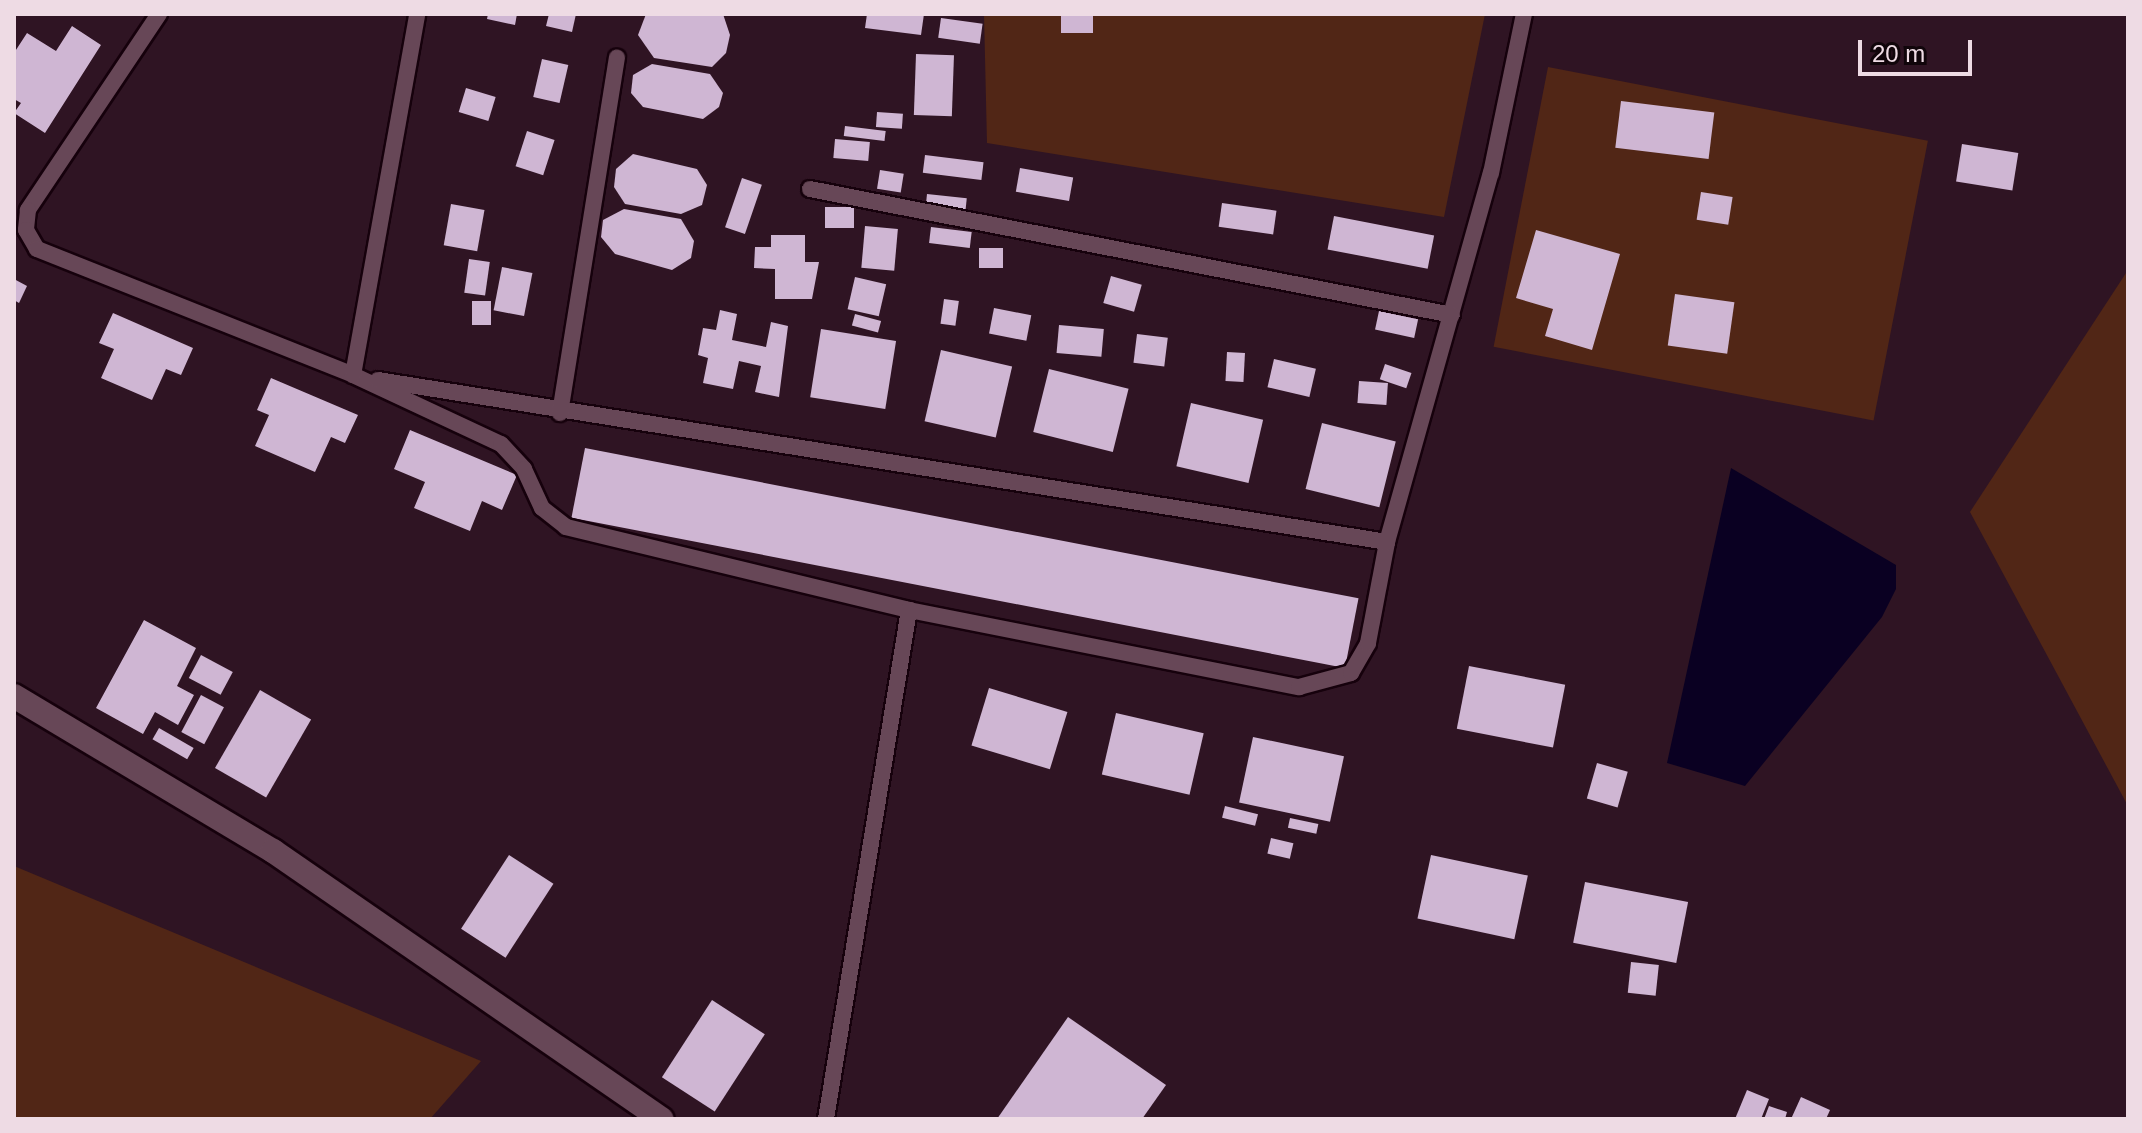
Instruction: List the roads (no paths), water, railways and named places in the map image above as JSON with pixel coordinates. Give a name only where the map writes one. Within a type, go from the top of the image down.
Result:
[{"type":"street","points":[[14,696],[273,851],[661,1119]]},
{"type":"lane","points":[[159,14],[28,210],[26,230],[37,249],[353,375],[501,444],[524,469],[542,508],[566,527],[909,610],[1299,687],[1351,673],[1368,643],[1387,542],[1491,173],[1524,14]]},
{"type":"lane","points":[[353,375],[417,14]]},
{"type":"lane","points":[[560,413],[617,58]]},
{"type":"lane","points":[[810,189],[1452,315]]},
{"type":"lane","points":[[353,375],[560,413],[1387,542]]},
{"type":"lane","points":[[826,1119],[909,610]]}]
